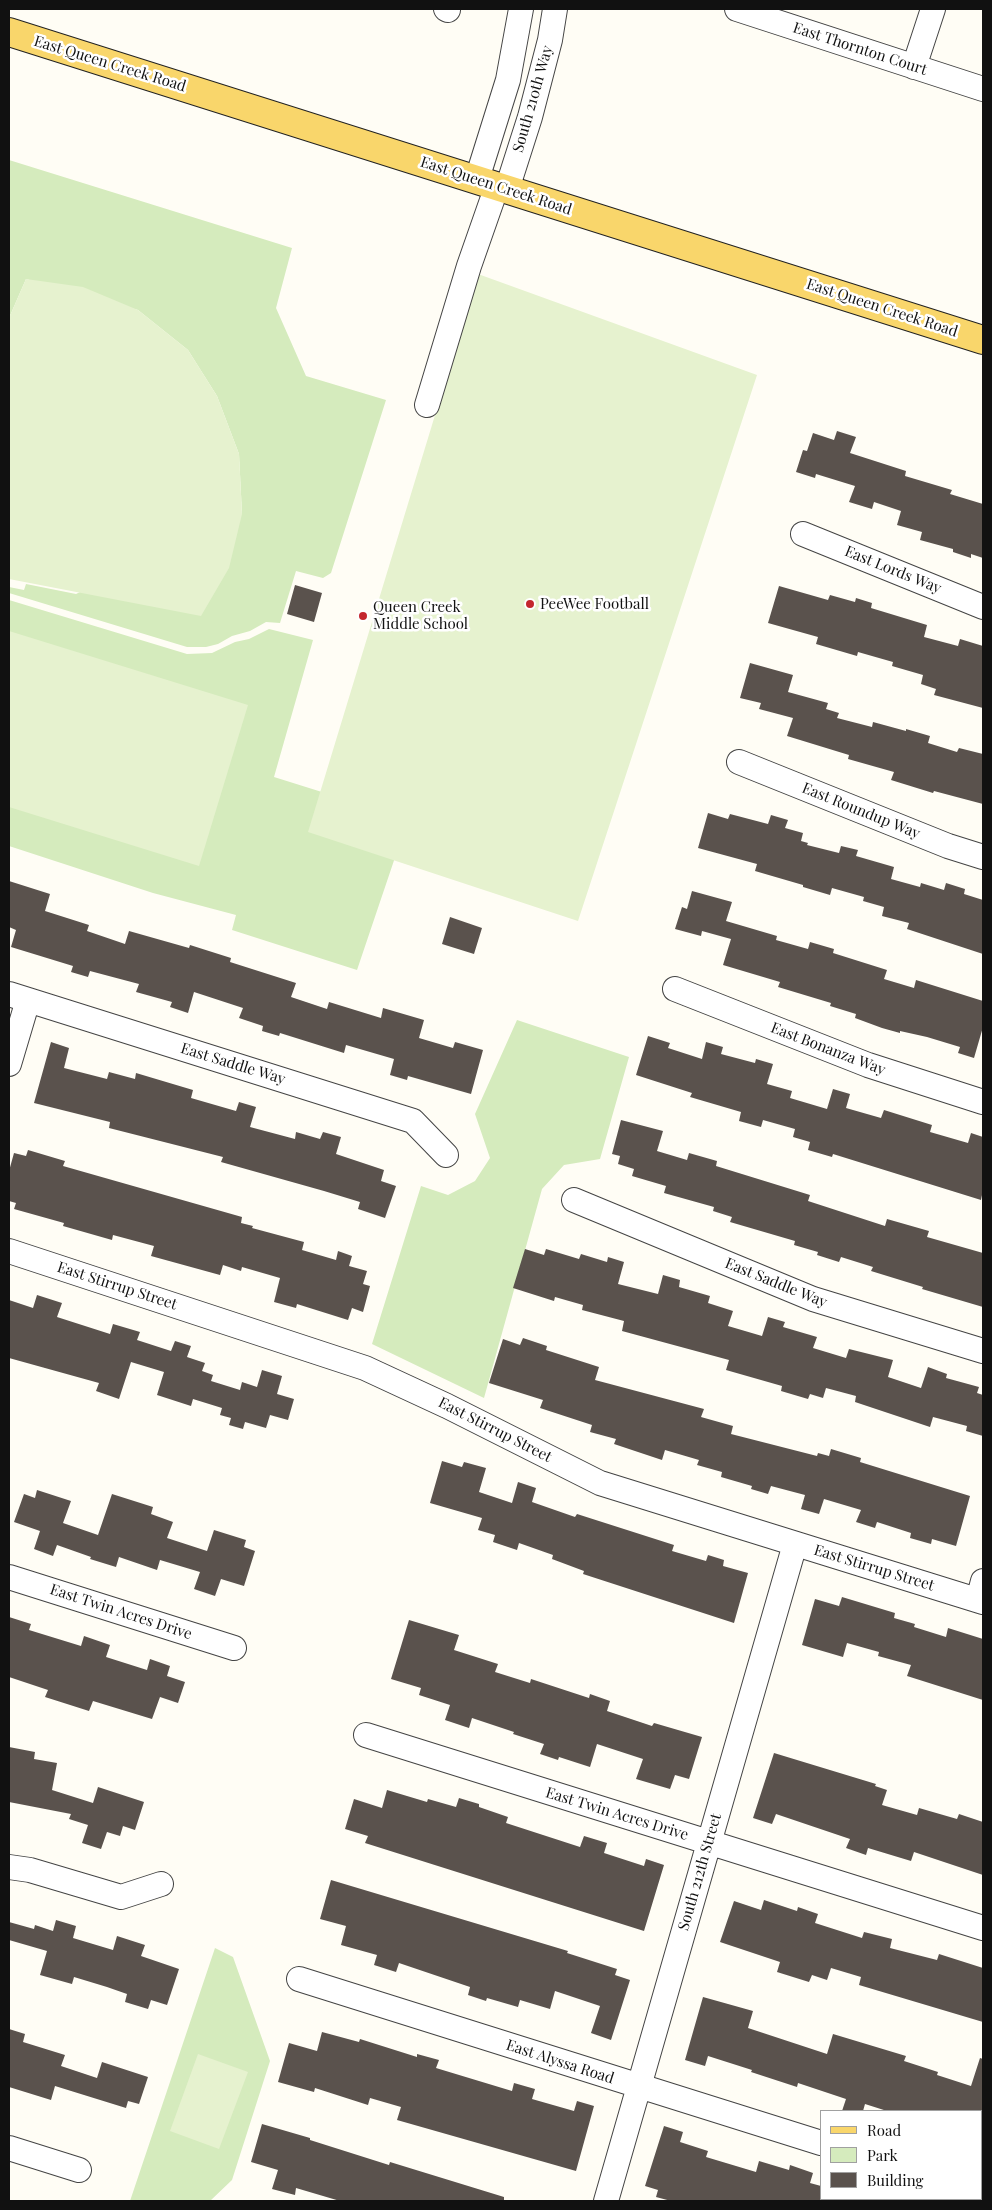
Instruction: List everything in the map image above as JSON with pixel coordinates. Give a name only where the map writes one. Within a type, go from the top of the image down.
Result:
[{"type":"main road","name":"East Queen Creek Road","points":[[9,32],[983,340]]},
{"type":"street","name":"South 210th Way","points":[[494,185],[508,80],[521,9]]},
{"type":"street","name":"South 210th Way","points":[[494,185],[530,118],[550,40],[555,9]]},
{"type":"street","name":"East Thornton Court","points":[[737,9],[983,89]]},
{"type":"street","points":[[914,67],[933,9]]},
{"type":"street","points":[[427,405],[475,267],[494,185]]},
{"type":"street","name":"East Lords Way","points":[[803,534],[983,607]]},
{"type":"street","name":"East Roundup Way","points":[[740,762],[948,846],[983,857]]},
{"type":"street","name":"East Bonanza Way","points":[[675,988],[868,1065],[983,1102]]},
{"type":"street","points":[[9,1064],[18,997]]},
{"type":"street","name":"East Saddle Way","points":[[18,997],[413,1121],[446,1155]]},
{"type":"street","name":"East Saddle Way","points":[[574,1200],[812,1299],[983,1351]]},
{"type":"street","name":"East Stirrup Street","points":[[9,1251],[365,1368],[447,1406],[600,1483],[795,1544],[981,1594]]},
{"type":"street","name":"South 212th Street","points":[[606,2201],[795,1544]]},
{"type":"street","name":"East Twin Acres Drive","points":[[9,1577],[234,1648]]},
{"type":"street","name":"East Twin Acres Drive","points":[[366,1735],[983,1928]]},
{"type":"street","points":[[9,1867],[30,1870],[121,1897],[161,1884]]},
{"type":"street","name":"East Alyssa Road","points":[[299,1980],[820,2143]]},
{"type":"street","points":[[9,2148],[79,2170]]},
{"type":"green space","points":[[9,160],[292,248],[276,308],[306,376],[386,400],[331,573],[323,578],[296,571],[280,623],[266,622],[250,631],[232,636],[218,644],[206,647],[187,647],[9,593],[9,587],[24,590],[26,584],[76,594],[242,514],[239,454],[217,396],[188,350],[138,310],[26,279],[9,318]]},
{"type":"green space","name":"PeeWee Football","points":[[478,274],[757,375],[578,921],[308,832]]},
{"type":"green space","points":[[26,279],[83,287],[138,310],[188,350],[217,396],[239,454],[242,514],[229,568],[201,616],[9,579],[9,318]]},
{"type":"green space","points":[[9,600],[187,654],[212,653],[269,629],[313,640],[274,777],[408,819],[357,970],[232,930],[236,915],[153,893],[9,846]]},
{"type":"green space","points":[[9,631],[248,705],[199,866],[9,807]]},
{"type":"green space","points":[[517,1020],[629,1057],[600,1159],[564,1165],[542,1189],[484,1398],[372,1344],[421,1186],[448,1195],[475,1181],[490,1158],[475,1114]]},
{"type":"green space","points":[[215,1948],[233,1957],[270,2061],[232,2180],[210,2201],[130,2201]]},
{"type":"green space","points":[[198,2054],[248,2072],[219,2149],[170,2131]]},
{"type":"building","points":[[837,431],[856,437],[850,453],[906,471],[905,476],[952,490],[950,494],[983,504],[983,558],[971,554],[971,558],[953,552],[953,549],[920,540],[922,532],[897,525],[901,511],[874,502],[872,509],[849,502],[855,486],[816,474],[815,478],[796,472],[803,450],[807,451],[813,433],[834,440]]},
{"type":"building","points":[[295,585],[322,593],[314,622],[287,614]]},
{"type":"building","points":[[779,586],[828,600],[830,595],[855,602],[856,598],[872,603],[871,608],[927,625],[924,637],[958,646],[960,639],[983,646],[983,708],[934,695],[936,689],[921,684],[923,675],[892,666],[893,662],[858,652],[857,656],[816,644],[818,637],[768,623]]},
{"type":"building","points":[[750,663],[793,675],[788,692],[828,703],[826,709],[839,713],[837,718],[872,727],[873,722],[906,731],[906,729],[930,736],[928,743],[957,752],[959,748],[983,754],[983,804],[934,791],[933,793],[891,780],[894,772],[848,759],[849,755],[787,736],[793,718],[759,709],[761,703],[740,698]]},
{"type":"building","points":[[708,813],[728,819],[730,814],[768,824],[771,815],[788,820],[785,828],[803,833],[801,841],[808,843],[807,845],[839,853],[841,846],[858,850],[856,856],[894,867],[891,879],[920,887],[921,883],[944,890],[946,883],[965,889],[964,894],[983,900],[983,954],[907,929],[909,923],[882,916],[884,907],[863,901],[864,897],[832,888],[830,895],[755,871],[757,864],[698,848]]},
{"type":"building","points":[[9,881],[50,894],[45,911],[89,925],[87,931],[125,944],[129,931],[189,948],[190,945],[231,958],[230,962],[296,983],[291,997],[327,1009],[329,1002],[381,1018],[383,1008],[424,1020],[419,1038],[453,1048],[455,1042],[483,1050],[471,1094],[408,1076],[407,1080],[390,1075],[394,1059],[346,1045],[344,1053],[280,1033],[279,1036],[262,1031],[263,1026],[239,1018],[243,1008],[194,992],[188,1013],[170,1007],[172,1002],[136,992],[139,984],[90,971],[88,977],[71,972],[73,966],[11,947],[16,930],[9,927]]},
{"type":"building","points":[[692,891],[732,902],[726,921],[777,936],[776,940],[808,949],[810,942],[834,949],[833,953],[887,970],[884,979],[914,988],[916,980],[983,1001],[983,1027],[974,1058],[958,1053],[960,1047],[927,1037],[882,1028],[855,1018],[856,1014],[830,1006],[831,1003],[778,987],[780,982],[723,965],[731,939],[702,931],[701,936],[675,929],[682,907],[687,909]]},
{"type":"building","points":[[450,917],[482,928],[474,954],[442,944]]},
{"type":"building","points":[[648,1036],[670,1043],[668,1048],[702,1059],[706,1042],[723,1047],[721,1054],[755,1063],[756,1059],[773,1064],[767,1084],[792,1091],[790,1098],[827,1109],[833,1089],[850,1094],[846,1108],[881,1118],[884,1110],[932,1125],[930,1132],[968,1143],[971,1133],[983,1137],[983,1190],[981,1200],[833,1154],[832,1157],[808,1150],[810,1142],[793,1137],[795,1129],[763,1120],[761,1127],[739,1121],[741,1112],[690,1097],[692,1093],[636,1075]]},
{"type":"building","points":[[51,1042],[69,1048],[64,1068],[107,1079],[109,1072],[135,1079],[136,1073],[193,1090],[191,1098],[236,1111],[239,1102],[256,1107],[250,1127],[295,1139],[296,1132],[320,1139],[323,1132],[341,1137],[336,1154],[384,1170],[381,1181],[396,1186],[385,1218],[358,1209],[360,1202],[221,1162],[223,1157],[109,1128],[110,1122],[34,1103]]},
{"type":"building","points":[[621,1120],[663,1131],[657,1151],[687,1160],[689,1153],[717,1161],[716,1166],[810,1195],[808,1201],[885,1226],[887,1219],[929,1231],[927,1237],[983,1253],[983,1307],[922,1289],[923,1287],[871,1271],[873,1267],[841,1257],[839,1262],[817,1255],[818,1252],[794,1245],[795,1241],[730,1222],[732,1217],[713,1211],[714,1207],[664,1193],[666,1186],[632,1176],[634,1169],[618,1164],[620,1156],[612,1154]]},
{"type":"building","points":[[28,1150],[65,1161],[63,1166],[242,1217],[241,1223],[253,1226],[252,1228],[304,1242],[302,1250],[336,1260],[338,1251],[352,1256],[349,1266],[367,1271],[363,1284],[370,1286],[363,1312],[352,1308],[348,1320],[297,1304],[296,1308],[274,1302],[280,1278],[242,1267],[241,1271],[223,1265],[220,1275],[151,1256],[154,1246],[113,1235],[112,1240],[63,1226],[64,1223],[14,1209],[16,1203],[9,1201],[9,1171],[14,1153],[26,1156]]},
{"type":"building","points":[[525,1249],[544,1255],[546,1249],[579,1259],[581,1254],[607,1262],[608,1257],[624,1262],[618,1284],[658,1294],[663,1275],[680,1280],[679,1287],[710,1296],[708,1303],[733,1311],[728,1326],[762,1336],[768,1317],[785,1322],[783,1327],[817,1337],[813,1348],[846,1358],[849,1349],[893,1360],[888,1377],[921,1388],[928,1367],[947,1374],[946,1378],[979,1387],[977,1393],[983,1395],[983,1436],[966,1431],[967,1426],[933,1417],[930,1427],[855,1402],[856,1396],[826,1388],[823,1398],[810,1394],[808,1399],[781,1391],[782,1386],[726,1370],[729,1360],[622,1331],[624,1321],[582,1310],[583,1305],[555,1297],[554,1301],[513,1288]]},
{"type":"building","points":[[37,1295],[62,1303],[57,1317],[110,1334],[113,1324],[140,1332],[137,1340],[171,1351],[175,1341],[191,1346],[187,1357],[205,1363],[202,1371],[213,1375],[211,1381],[240,1390],[242,1382],[257,1387],[262,1370],[282,1376],[277,1394],[294,1399],[288,1420],[270,1415],[266,1428],[245,1422],[243,1429],[229,1425],[231,1418],[220,1415],[222,1408],[193,1399],[191,1406],[157,1395],[164,1372],[131,1362],[119,1399],[96,1391],[99,1383],[9,1358],[9,1300],[33,1308]]},
{"type":"building","points":[[523,1338],[547,1346],[546,1350],[599,1367],[595,1380],[704,1409],[701,1417],[733,1426],[731,1434],[817,1456],[818,1453],[829,1456],[831,1449],[861,1458],[860,1462],[970,1496],[956,1546],[932,1539],[931,1544],[910,1538],[911,1533],[877,1522],[875,1528],[856,1522],[861,1510],[824,1499],[819,1514],[801,1509],[805,1495],[771,1486],[768,1494],[751,1489],[752,1486],[721,1477],[722,1472],[697,1465],[699,1460],[665,1450],[662,1460],[614,1444],[616,1439],[590,1432],[592,1425],[540,1408],[543,1400],[489,1383],[503,1339],[520,1345]]},
{"type":"building","points":[[442,1461],[462,1467],[464,1462],[486,1468],[479,1492],[512,1503],[518,1482],[536,1488],[532,1502],[575,1517],[577,1514],[674,1545],[672,1551],[706,1561],[708,1555],[724,1560],[723,1566],[748,1573],[734,1623],[583,1574],[584,1571],[552,1559],[553,1555],[519,1543],[517,1550],[493,1542],[495,1535],[478,1530],[482,1518],[430,1503]]},
{"type":"building","points":[[37,1490],[71,1501],[63,1523],[98,1535],[112,1494],[153,1507],[151,1514],[173,1522],[167,1538],[207,1551],[214,1530],[246,1540],[244,1547],[255,1551],[244,1586],[221,1579],[215,1596],[194,1589],[200,1572],[160,1560],[157,1570],[119,1557],[116,1567],[90,1559],[91,1557],[57,1545],[53,1556],[34,1549],[40,1531],[14,1522],[24,1494],[35,1498]]},
{"type":"building","points":[[842,1597],[895,1613],[894,1618],[915,1624],[914,1627],[946,1637],[948,1628],[983,1639],[983,1700],[907,1676],[911,1665],[878,1656],[879,1652],[847,1643],[843,1657],[802,1645],[815,1599],[839,1606]]},
{"type":"building","points":[[9,1617],[31,1624],[29,1630],[81,1646],[84,1636],[110,1645],[106,1657],[147,1670],[150,1659],[170,1666],[167,1676],[185,1682],[178,1703],[160,1697],[152,1719],[93,1701],[89,1711],[45,1697],[48,1690],[9,1677]]},
{"type":"building","points":[[409,1620],[459,1635],[454,1650],[498,1664],[495,1672],[530,1683],[531,1679],[589,1698],[590,1694],[610,1701],[607,1711],[652,1726],[654,1723],[702,1737],[689,1779],[675,1775],[670,1789],[636,1779],[643,1759],[597,1744],[590,1767],[559,1757],[558,1760],[540,1754],[544,1744],[472,1718],[469,1728],[445,1720],[450,1705],[419,1695],[421,1688],[391,1679]]},
{"type":"building","points":[[9,1747],[35,1752],[34,1759],[57,1763],[52,1790],[93,1803],[98,1787],[144,1802],[135,1830],[123,1826],[120,1836],[107,1832],[101,1849],[82,1843],[88,1825],[69,1819],[71,1814],[9,1802]]},
{"type":"building","points":[[774,1753],[876,1784],[875,1786],[887,1790],[882,1805],[917,1815],[919,1808],[957,1819],[959,1814],[983,1822],[983,1875],[914,1852],[911,1861],[868,1848],[866,1855],[846,1848],[850,1839],[776,1814],[772,1824],[753,1818]]},
{"type":"building","points":[[387,1790],[427,1802],[428,1799],[456,1807],[459,1798],[479,1804],[479,1807],[508,1817],[506,1823],[580,1847],[584,1836],[607,1843],[604,1853],[644,1866],[646,1859],[664,1865],[644,1931],[365,1843],[368,1836],[345,1829],[354,1799],[382,1808]]},
{"type":"building","points":[[331,1880],[568,1951],[567,1953],[617,1969],[615,1975],[630,1980],[611,2040],[591,2033],[600,2006],[555,1991],[550,2009],[520,2000],[518,2007],[487,1998],[486,2001],[468,1995],[470,1987],[399,1963],[396,1972],[374,1965],[377,1955],[341,1945],[346,1926],[320,1919]]},
{"type":"building","points":[[764,1900],[797,1911],[798,1907],[818,1914],[815,1923],[862,1938],[864,1932],[892,1939],[890,1948],[937,1960],[939,1954],[983,1968],[983,2022],[859,1985],[861,1977],[831,1968],[827,1980],[812,1975],[809,1982],[777,1972],[780,1962],[720,1942],[734,1901],[761,1910]]},
{"type":"building","points":[[56,1920],[76,1926],[73,1938],[113,1950],[117,1936],[145,1945],[141,1956],[179,1969],[167,2005],[151,2000],[148,2009],[125,2002],[127,1994],[107,1987],[74,1977],[72,1984],[40,1975],[47,1951],[9,1940],[9,1922],[34,1929],[35,1925],[53,1931]]},
{"type":"building","points":[[703,1997],[753,2011],[748,2028],[827,2054],[833,2034],[906,2056],[904,2061],[938,2072],[937,2075],[971,2086],[980,2058],[983,2059],[983,2111],[884,2110],[865,2104],[863,2110],[842,2110],[846,2099],[798,2083],[797,2087],[708,2056],[705,2066],[685,2060]]},
{"type":"building","points":[[9,2029],[25,2034],[23,2042],[65,2055],[61,2066],[97,2078],[102,2062],[148,2077],[139,2104],[128,2101],[126,2108],[55,2086],[51,2100],[9,2087]]},
{"type":"building","points":[[322,2032],[359,2042],[360,2039],[417,2057],[417,2054],[439,2060],[436,2068],[512,2091],[514,2083],[535,2089],[532,2099],[574,2111],[577,2101],[594,2106],[576,2171],[397,2120],[401,2107],[370,2098],[368,2105],[315,2088],[314,2092],[278,2082],[289,2043],[317,2051]]},
{"type":"building","points":[[262,2124],[389,2165],[390,2162],[504,2197],[504,2201],[340,2201],[296,2188],[295,2195],[272,2189],[278,2170],[251,2162]]},
{"type":"building","points":[[664,2126],[683,2132],[680,2142],[708,2151],[706,2157],[756,2172],[759,2161],[789,2170],[790,2165],[813,2173],[810,2183],[820,2186],[821,2201],[671,2201],[656,2197],[658,2190],[645,2186]]},
{"type":"place","name":"PeeWee Football","points":[[530,604]]},
{"type":"place","name":"Queen Creek Middle School","points":[[363,616]]}]
